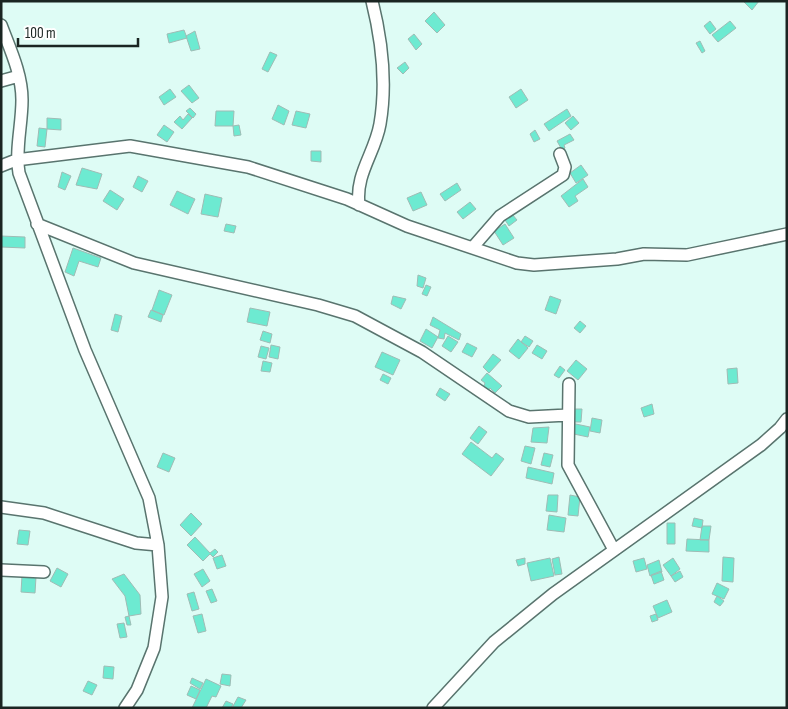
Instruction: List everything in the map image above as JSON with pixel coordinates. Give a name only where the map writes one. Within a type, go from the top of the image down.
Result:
[{"type":"street","points":[[359,205],[358,185],[380,124],[383,72],[382,41],[372,1]]},
{"type":"street","points":[[1,25],[19,76],[22,101],[16,160],[20,178],[85,350],[149,498],[158,545],[162,597],[154,648],[137,690],[125,708]]},
{"type":"street","points":[[1,81],[19,76]]},
{"type":"street","points":[[1,166],[16,160],[130,146],[248,167],[340,197],[407,226],[517,263],[534,266],[617,259],[644,254],[687,255],[787,234]]},
{"type":"street","points":[[473,247],[500,216],[563,175],[565,167],[560,154]]},
{"type":"street","points":[[1,171],[20,178]]},
{"type":"street","points":[[340,197],[358,185]]},
{"type":"street","points":[[37,224],[134,264],[309,303],[355,316],[422,352],[509,411],[529,417],[568,415]]},
{"type":"street","points":[[568,384],[568,465],[614,550]]},
{"type":"street","points":[[433,708],[494,642],[614,550],[761,445],[787,419]]},
{"type":"street","points":[[1,507],[44,513],[136,543],[158,545]]},
{"type":"street","points":[[1,570],[44,572]]},
{"type":"building","points":[[743,1],[759,1],[752,10]]},
{"type":"building","points":[[434,12],[445,25],[437,33],[425,21]]},
{"type":"building","points":[[710,21],[716,29],[710,34],[704,26]]},
{"type":"building","points":[[730,21],[736,28],[718,42],[712,35]]},
{"type":"building","points":[[184,30],[187,38],[169,43],[167,34]]},
{"type":"building","points":[[195,31],[200,49],[191,51],[186,36]]},
{"type":"building","points":[[414,34],[422,44],[416,50],[408,39]]},
{"type":"building","points":[[700,41],[705,51],[702,53],[696,43]]},
{"type":"building","points":[[270,52],[277,55],[268,72],[262,69]]},
{"type":"building","points":[[405,62],[409,68],[403,74],[397,68]]},
{"type":"building","points":[[189,85],[199,98],[192,103],[181,91]]},
{"type":"building","points":[[170,89],[176,97],[164,105],[159,97]]},
{"type":"building","points":[[521,89],[528,100],[516,108],[509,97]]},
{"type":"building","points":[[278,105],[289,111],[284,125],[272,119]]},
{"type":"building","points":[[190,108],[196,114],[193,118],[186,111]]},
{"type":"building","points":[[567,109],[571,116],[549,131],[544,124]]},
{"type":"building","points":[[216,111],[234,111],[233,126],[215,126]]},
{"type":"building","points":[[296,111],[310,114],[306,128],[292,125]]},
{"type":"building","points":[[188,114],[192,118],[182,129],[174,122],[180,116],[183,120]]},
{"type":"building","points":[[573,116],[579,123],[571,130],[565,123]]},
{"type":"building","points":[[47,118],[61,119],[61,130],[47,129]]},
{"type":"building","points":[[164,125],[174,132],[167,142],[157,135]]},
{"type":"building","points":[[239,125],[241,135],[234,136],[233,126]]},
{"type":"building","points":[[39,128],[47,129],[45,147],[37,146]]},
{"type":"building","points":[[535,130],[540,139],[534,142],[530,134]]},
{"type":"building","points":[[570,134],[574,140],[564,145],[565,148],[562,150],[557,141]]},
{"type":"building","points":[[311,151],[321,151],[321,162],[311,161]]},
{"type":"building","points":[[581,165],[588,175],[576,183],[570,173]]},
{"type":"building","points":[[82,168],[102,174],[97,189],[76,185]]},
{"type":"building","points":[[62,172],[71,176],[65,190],[58,187]]},
{"type":"building","points":[[138,176],[148,181],[142,192],[133,187]]},
{"type":"building","points":[[583,179],[588,187],[575,196],[578,201],[569,207],[561,196]]},
{"type":"building","points":[[457,183],[461,190],[445,201],[440,194]]},
{"type":"building","points":[[110,190],[124,199],[117,210],[103,201]]},
{"type":"building","points":[[177,191],[195,199],[188,214],[170,205]]},
{"type":"building","points":[[421,192],[427,205],[413,211],[407,198]]},
{"type":"building","points":[[205,194],[222,198],[218,217],[201,214]]},
{"type":"building","points":[[470,202],[476,209],[463,219],[457,212]]},
{"type":"building","points":[[512,214],[517,220],[509,226],[505,220]]},
{"type":"building","points":[[226,224],[236,226],[234,233],[224,231]]},
{"type":"building","points":[[505,224],[514,238],[503,245],[494,231]]},
{"type":"building","points":[[1,236],[25,237],[25,248],[1,247]]},
{"type":"building","points":[[73,248],[101,258],[98,267],[79,261],[74,276],[65,272]]},
{"type":"building","points":[[418,275],[426,278],[423,288],[417,286]]},
{"type":"building","points":[[426,285],[431,287],[427,296],[422,294]]},
{"type":"building","points":[[159,290],[172,295],[164,315],[152,310]]},
{"type":"building","points":[[393,296],[406,299],[401,309],[391,304]]},
{"type":"building","points":[[550,296],[561,300],[556,314],[545,310]]},
{"type":"building","points":[[250,308],[270,312],[267,326],[247,322]]},
{"type":"building","points":[[151,310],[163,315],[161,322],[148,317]]},
{"type":"building","points":[[115,314],[122,316],[118,332],[111,330]]},
{"type":"building","points":[[433,317],[461,334],[459,340],[445,333],[444,339],[438,338],[440,330],[430,325]]},
{"type":"building","points":[[580,321],[586,326],[580,333],[574,328]]},
{"type":"building","points":[[426,329],[438,337],[432,348],[420,341]]},
{"type":"building","points":[[263,331],[272,334],[270,343],[260,340]]},
{"type":"building","points":[[448,336],[458,342],[451,352],[442,346]]},
{"type":"building","points":[[525,336],[533,341],[529,347],[521,342]]},
{"type":"building","points":[[518,339],[528,348],[519,359],[509,351]]},
{"type":"building","points":[[467,343],[477,348],[472,357],[462,352]]},
{"type":"building","points":[[271,345],[280,347],[278,359],[269,357]]},
{"type":"building","points":[[537,345],[547,351],[542,359],[532,353]]},
{"type":"building","points":[[261,346],[269,348],[266,359],[258,357]]},
{"type":"building","points":[[382,352],[400,360],[393,375],[375,367]]},
{"type":"building","points":[[493,354],[501,360],[489,373],[483,367]]},
{"type":"building","points":[[576,360],[587,369],[578,380],[567,371]]},
{"type":"building","points":[[263,361],[272,363],[270,372],[261,371]]},
{"type":"building","points":[[560,366],[565,370],[559,378],[554,375]]},
{"type":"building","points":[[737,368],[738,383],[728,384],[727,369]]},
{"type":"building","points":[[487,373],[502,386],[495,393],[490,388],[487,392],[483,388],[485,383],[481,380]]},
{"type":"building","points":[[383,374],[391,378],[388,384],[380,380]]},
{"type":"building","points":[[440,388],[450,394],[445,401],[436,395]]},
{"type":"building","points":[[652,404],[654,414],[644,417],[641,408]]},
{"type":"building","points":[[572,409],[582,409],[581,422],[572,422]]},
{"type":"building","points":[[592,418],[602,420],[600,433],[590,431]]},
{"type":"building","points":[[571,423],[590,427],[588,437],[569,433]]},
{"type":"building","points":[[479,426],[487,432],[478,444],[470,438]]},
{"type":"building","points":[[549,427],[547,443],[531,442],[533,428]]},
{"type":"building","points":[[471,442],[492,458],[496,453],[504,459],[491,476],[462,454]]},
{"type":"building","points":[[525,446],[535,448],[531,464],[521,461]]},
{"type":"building","points":[[163,453],[175,458],[169,472],[157,467]]},
{"type":"building","points":[[544,453],[553,455],[550,467],[541,465]]},
{"type":"building","points":[[528,467],[554,473],[552,484],[526,478]]},
{"type":"building","points":[[548,495],[558,495],[557,512],[546,511]]},
{"type":"building","points":[[570,495],[580,497],[578,516],[568,515]]},
{"type":"building","points":[[191,513],[202,524],[191,536],[180,525]]},
{"type":"building","points":[[549,515],[566,518],[564,532],[547,530]]},
{"type":"building","points":[[694,518],[703,520],[702,528],[692,526]]},
{"type":"building","points":[[667,523],[675,523],[675,544],[667,544]]},
{"type":"building","points":[[702,526],[711,526],[709,540],[700,540]]},
{"type":"building","points":[[19,530],[30,531],[28,545],[17,544]]},
{"type":"building","points":[[195,537],[210,553],[215,549],[218,552],[213,557],[210,554],[203,561],[187,545]]},
{"type":"building","points":[[687,539],[709,540],[709,552],[686,551]]},
{"type":"building","points":[[222,555],[226,566],[217,569],[213,558]]},
{"type":"building","points":[[559,557],[562,574],[555,575],[552,559]]},
{"type":"building","points":[[723,557],[734,558],[733,582],[722,581]]},
{"type":"building","points":[[525,558],[525,564],[518,566],[516,560]]},
{"type":"building","points":[[550,558],[554,576],[531,581],[527,563]]},
{"type":"building","points":[[644,558],[647,569],[636,572],[633,561]]},
{"type":"building","points":[[673,558],[680,569],[671,576],[663,565]]},
{"type":"building","points":[[659,560],[662,572],[650,576],[647,565]]},
{"type":"building","points":[[57,568],[68,574],[61,587],[50,581]]},
{"type":"building","points":[[203,569],[210,581],[202,587],[194,574]]},
{"type":"building","points":[[661,571],[664,580],[654,584],[651,575]]},
{"type":"building","points":[[680,571],[683,577],[675,582],[671,576]]},
{"type":"building","points":[[124,574],[140,595],[141,614],[129,616],[125,596],[112,579]]},
{"type":"building","points":[[22,576],[36,577],[35,593],[21,592]]},
{"type":"building","points":[[717,583],[729,589],[724,599],[712,594]]},
{"type":"building","points":[[212,589],[217,601],[211,603],[206,591]]},
{"type":"building","points":[[194,592],[199,609],[192,611],[187,594]]},
{"type":"building","points":[[717,596],[724,601],[720,606],[714,602]]},
{"type":"building","points":[[667,600],[672,612],[658,618],[653,606]]},
{"type":"building","points":[[202,614],[206,631],[198,633],[193,616]]},
{"type":"building","points":[[656,614],[658,620],[652,622],[650,616]]},
{"type":"building","points":[[129,616],[131,625],[127,625],[125,617]]},
{"type":"building","points":[[124,623],[127,637],[120,638],[117,624]]},
{"type":"building","points":[[104,666],[114,667],[113,679],[103,678]]},
{"type":"building","points":[[222,674],[231,675],[230,686],[220,684]]},
{"type":"building","points":[[192,678],[203,683],[200,689],[190,683]]},
{"type":"building","points":[[206,679],[221,686],[216,697],[212,696],[206,708],[192,708]]},
{"type":"building","points":[[88,681],[97,685],[92,695],[83,691]]},
{"type":"building","points":[[191,686],[200,690],[196,699],[187,695]]},
{"type":"building","points":[[238,697],[246,700],[241,708],[232,708]]},
{"type":"building","points":[[226,701],[233,704],[231,708],[222,708]]}]
